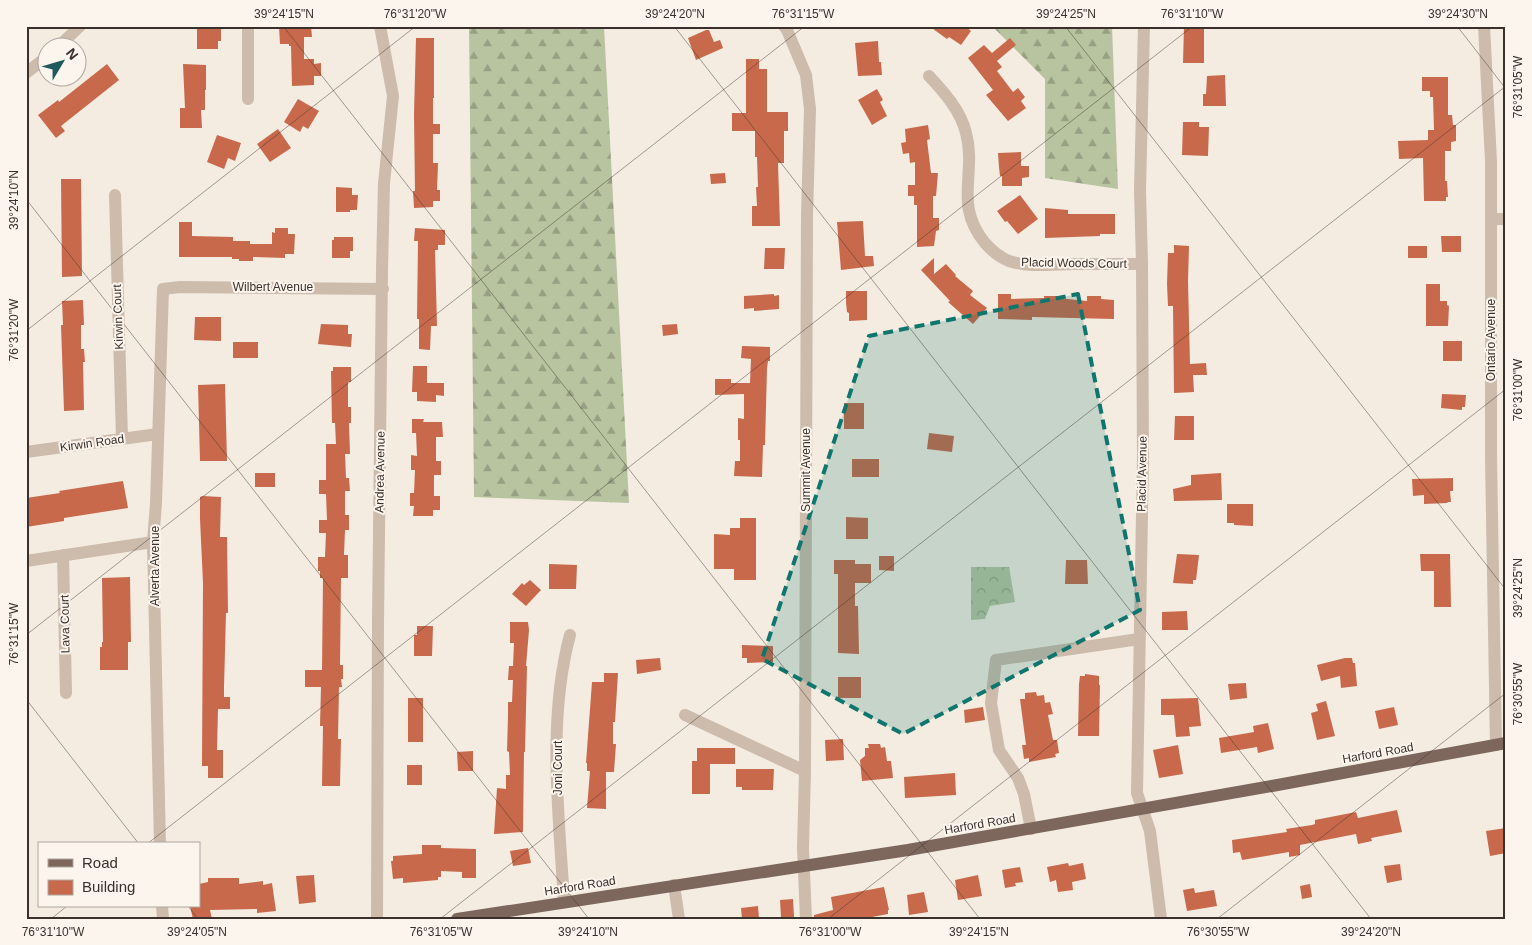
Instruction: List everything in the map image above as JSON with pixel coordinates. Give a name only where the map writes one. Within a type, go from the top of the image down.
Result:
[{"type":"main road","name":"Harford Road","points":[[456,919],[803,867],[1031,829],[1501,744]]},
{"type":"street","points":[[67,38],[80,26]]},
{"type":"street","points":[[248,26],[248,99]]},
{"type":"street","name":"Andrea Avenue","points":[[377,919],[378,622],[384,183],[393,96],[380,26]]},
{"type":"street","name":"Summit Avenue","points":[[784,26],[806,74],[810,109],[807,216],[806,771],[803,867],[806,919]]},
{"type":"street","name":"Placid Avenue","points":[[1144,26],[1140,190],[1142,458],[1137,793],[1150,831],[1161,919]]},
{"type":"street","name":"Ontario Avenue","points":[[1484,26],[1491,219],[1491,458],[1501,744]]},
{"type":"street","points":[[26,73],[38,64]]},
{"type":"street","name":"Placid Woods Court","points":[[929,76],[944,92],[966,130],[969,145],[967,200],[970,216],[974,227],[992,250],[1000,257],[1010,261],[1042,265],[1142,264]]},
{"type":"street","name":"Kirwin Court","points":[[115,195],[122,438]]},
{"type":"street","points":[[1491,219],[1506,219]]},
{"type":"street","name":"Wilbert Avenue","points":[[163,289],[180,287],[383,289]]},
{"type":"street","name":"Alverta Avenue","points":[[160,842],[153,542],[163,289]]},
{"type":"street","name":"Kirwin Road","points":[[26,452],[158,434]]},
{"type":"street","points":[[26,561],[153,542]]},
{"type":"street","name":"Lava Court","points":[[63,555],[66,693]]},
{"type":"street","name":"Joni Court","points":[[564,902],[556,776],[562,668],[570,635]]},
{"type":"street","points":[[1031,829],[1024,794],[1018,778],[999,750],[991,703],[996,660],[1139,639]]},
{"type":"street","points":[[685,716],[806,771]]},
{"type":"street","points":[[674,885],[679,919]]},
{"type":"highlighted area","points":[[1078,294],[1140,610],[903,734],[762,659],[869,336]]},
{"type":"green space","points":[[469,26],[604,26],[629,503],[474,497]]},
{"type":"green space","points":[[992,26],[1112,26],[1118,189],[1045,178],[1045,79]]},
{"type":"green space","points":[[971,567],[1009,567],[1015,602],[990,606],[985,619],[971,620]]},
{"type":"building","points":[[202,26],[221,26],[221,41],[218,41],[218,49],[197,49],[197,29],[202,29]]},
{"type":"building","points":[[279,26],[311,26],[312,37],[304,37],[304,59],[314,59],[314,64],[321,63],[321,76],[314,76],[314,85],[292,86],[291,46],[289,44],[280,44]]},
{"type":"building","points":[[929,26],[965,26],[971,31],[961,45],[949,37],[947,39]]},
{"type":"building","points":[[1184,26],[1204,26],[1204,63],[1183,63]]},
{"type":"building","points":[[709,30],[714,42],[720,40],[723,48],[696,60],[688,38]]},
{"type":"building","points":[[416,38],[434,38],[433,124],[440,124],[440,134],[433,134],[433,163],[438,163],[437,190],[440,190],[440,201],[433,201],[433,207],[414,208],[413,191],[415,191],[414,114]]},
{"type":"building","points":[[1010,38],[1016,45],[997,61],[1002,67],[997,71],[1013,92],[1018,88],[1025,97],[1021,101],[1026,108],[1008,121],[986,95],[993,90],[968,58],[984,45],[992,53]]},
{"type":"building","points":[[878,41],[882,75],[858,76],[855,43]]},
{"type":"building","points":[[746,59],[759,59],[759,69],[767,69],[767,112],[788,112],[788,131],[784,131],[784,163],[778,163],[780,226],[752,226],[752,206],[757,206],[756,187],[758,187],[755,131],[732,131],[732,113],[746,113]]},
{"type":"building","points":[[107,64],[119,80],[61,126],[65,131],[56,138],[38,115],[77,88],[88,88],[88,79]]},
{"type":"building","points":[[183,64],[206,65],[205,110],[201,110],[202,128],[180,128],[180,108],[185,108]]},
{"type":"building","points":[[1225,75],[1226,106],[1203,106],[1203,94],[1206,94],[1207,76]]},
{"type":"building","points":[[1422,77],[1448,77],[1448,115],[1452,115],[1453,125],[1456,125],[1456,141],[1451,142],[1451,151],[1445,151],[1445,181],[1447,181],[1448,197],[1446,197],[1446,201],[1424,201],[1423,158],[1399,159],[1398,141],[1428,140],[1428,130],[1434,130],[1433,97],[1430,97],[1430,91],[1422,91]]},
{"type":"building","points":[[877,89],[883,100],[880,102],[887,116],[872,125],[858,100]]},
{"type":"building","points":[[298,99],[319,111],[308,129],[303,126],[300,132],[284,122]]},
{"type":"building","points":[[1183,122],[1199,122],[1199,127],[1209,127],[1208,156],[1182,155]]},
{"type":"building","points":[[928,125],[930,139],[927,140],[931,173],[938,173],[936,196],[933,196],[933,218],[939,218],[939,230],[936,231],[934,246],[917,247],[917,205],[914,205],[914,196],[908,196],[908,185],[915,185],[915,162],[910,163],[909,153],[903,154],[901,143],[906,142],[905,129]]},
{"type":"building","points":[[278,129],[291,148],[270,162],[257,144]]},
{"type":"building","points":[[217,135],[241,143],[235,161],[228,158],[224,169],[207,162]]},
{"type":"building","points":[[1021,152],[1021,166],[1029,166],[1029,177],[1022,178],[1022,186],[1002,186],[998,153]]},
{"type":"building","points":[[725,173],[726,183],[711,184],[710,174]]},
{"type":"building","points":[[61,179],[81,179],[82,276],[62,277]]},
{"type":"building","points":[[336,187],[352,188],[352,195],[358,195],[357,210],[336,212]]},
{"type":"building","points":[[1020,195],[1038,219],[1018,234],[1007,221],[1005,222],[997,211]]},
{"type":"building","points":[[1045,208],[1068,210],[1068,214],[1115,214],[1115,234],[1045,238]]},
{"type":"building","points":[[863,221],[865,256],[873,256],[874,266],[841,270],[837,222]]},
{"type":"building","points":[[179,222],[192,222],[192,236],[233,237],[233,241],[250,241],[250,244],[272,244],[272,232],[275,233],[275,228],[288,228],[288,234],[295,234],[294,254],[285,254],[285,258],[253,257],[253,261],[239,261],[239,259],[232,259],[232,257],[179,257]]},
{"type":"building","points":[[415,228],[445,230],[445,245],[438,245],[438,250],[435,250],[437,326],[431,326],[430,350],[419,349],[419,319],[417,319],[418,241],[414,241]]},
{"type":"building","points":[[1441,236],[1461,236],[1461,252],[1442,252]]},
{"type":"building","points":[[334,237],[353,237],[353,251],[350,251],[350,258],[332,258],[332,240],[334,240]]},
{"type":"building","points":[[1174,245],[1189,246],[1190,364],[1206,363],[1207,375],[1193,375],[1194,392],[1174,393],[1173,306],[1168,306],[1167,284],[1168,253],[1174,253]]},
{"type":"building","points":[[1408,246],[1427,246],[1427,258],[1408,258]]},
{"type":"building","points":[[765,248],[785,248],[784,269],[764,269]]},
{"type":"building","points":[[934,258],[934,274],[946,264],[955,276],[973,291],[970,295],[987,308],[973,324],[948,302],[950,301],[921,270]]},
{"type":"building","points":[[1426,284],[1440,284],[1440,301],[1447,301],[1449,306],[1448,326],[1426,326]]},
{"type":"building","points":[[846,291],[867,291],[867,320],[849,321]]},
{"type":"building","points":[[774,294],[774,296],[779,295],[779,309],[754,311],[754,308],[744,309],[744,296]]},
{"type":"building","points":[[998,294],[1011,294],[1011,299],[1058,296],[1058,298],[1087,301],[1087,296],[1101,296],[1101,299],[1114,300],[1114,319],[1032,317],[1032,320],[998,319]]},
{"type":"building","points":[[83,300],[84,325],[81,325],[81,349],[84,349],[85,362],[83,362],[84,410],[64,411],[62,301]]},
{"type":"building","points":[[195,317],[221,317],[221,341],[194,340]]},
{"type":"building","points":[[321,324],[348,325],[348,334],[352,334],[351,347],[318,344]]},
{"type":"building","points":[[677,324],[678,334],[663,336],[662,325]]},
{"type":"building","points":[[1443,341],[1462,341],[1462,361],[1443,361]]},
{"type":"building","points":[[233,342],[258,342],[258,358],[233,358]]},
{"type":"building","points":[[742,346],[770,347],[770,361],[768,361],[767,368],[765,445],[763,445],[762,477],[734,476],[735,461],[740,461],[738,418],[744,419],[744,394],[715,395],[715,379],[731,379],[731,383],[750,383],[751,359],[741,358]]},
{"type":"building","points":[[413,366],[427,366],[427,383],[444,383],[444,396],[436,395],[436,402],[417,401],[417,392],[412,392]]},
{"type":"building","points":[[333,367],[351,367],[351,382],[348,382],[348,407],[351,407],[351,423],[349,423],[350,454],[345,454],[346,478],[349,478],[350,491],[345,491],[345,515],[349,515],[349,530],[345,530],[344,555],[348,555],[348,578],[341,578],[340,665],[343,665],[343,679],[341,679],[342,687],[339,687],[338,739],[341,739],[340,786],[322,786],[323,726],[320,726],[321,687],[305,687],[305,670],[322,670],[323,578],[320,578],[320,571],[318,571],[318,557],[325,557],[326,533],[319,533],[319,520],[327,520],[326,494],[319,494],[319,480],[326,480],[326,444],[336,444],[335,423],[332,423],[331,371],[333,371]]},
{"type":"building","points":[[225,384],[227,461],[200,461],[198,385]]},
{"type":"building","points":[[1442,394],[1466,395],[1465,407],[1462,407],[1462,410],[1441,408]]},
{"type":"building","points":[[844,403],[864,403],[864,429],[844,429]]},
{"type":"building","points":[[1175,416],[1194,416],[1194,440],[1174,440]]},
{"type":"building","points":[[412,419],[424,419],[423,422],[442,422],[443,437],[436,437],[436,461],[441,461],[441,475],[434,475],[434,496],[440,496],[440,510],[433,510],[433,516],[413,516],[414,506],[410,506],[410,493],[414,493],[415,470],[411,470],[411,455],[417,456],[416,433],[412,433]]},
{"type":"building","points":[[929,433],[954,436],[952,452],[927,449]]},
{"type":"building","points":[[852,459],[879,459],[879,477],[852,477]]},
{"type":"building","points":[[255,473],[275,473],[275,487],[255,487]]},
{"type":"building","points":[[1221,473],[1222,500],[1174,501],[1173,489],[1191,485],[1191,475]]},
{"type":"building","points":[[1453,478],[1453,491],[1450,491],[1451,502],[1424,504],[1424,495],[1413,496],[1412,479]]},
{"type":"building","points":[[123,481],[128,508],[64,518],[64,521],[26,527],[26,498]]},
{"type":"building","points":[[200,497],[221,497],[220,537],[227,537],[228,613],[226,613],[224,697],[230,697],[230,709],[218,709],[217,750],[223,750],[223,778],[208,778],[208,766],[202,766],[203,583]]},
{"type":"building","points":[[1227,504],[1253,504],[1253,526],[1227,523]]},
{"type":"building","points":[[846,517],[868,518],[868,539],[846,539]]},
{"type":"building","points":[[740,518],[756,518],[756,580],[734,580],[734,569],[714,569],[714,534],[730,535],[730,528],[740,528]]},
{"type":"building","points":[[1177,554],[1199,555],[1196,580],[1193,580],[1193,584],[1173,583]]},
{"type":"building","points":[[1420,554],[1450,554],[1451,607],[1434,607],[1434,571],[1421,571]]},
{"type":"building","points":[[879,556],[894,556],[894,571],[879,570]]},
{"type":"building","points":[[834,560],[855,560],[855,564],[871,564],[871,583],[855,583],[855,606],[858,606],[859,654],[838,653],[838,574],[834,574]]},
{"type":"building","points":[[1066,560],[1087,560],[1088,584],[1065,584]]},
{"type":"building","points":[[549,564],[577,565],[576,589],[549,589]]},
{"type":"building","points":[[130,577],[131,642],[128,642],[128,670],[100,670],[100,647],[102,647],[103,642],[102,578]]},
{"type":"building","points":[[530,580],[541,590],[526,606],[512,594],[522,583],[524,585]]},
{"type":"building","points":[[1187,611],[1188,630],[1162,630],[1162,612]]},
{"type":"building","points":[[510,622],[528,622],[529,630],[526,666],[523,832],[494,834],[497,788],[506,789],[506,775],[510,775],[509,752],[507,751],[508,702],[512,702],[513,680],[508,680],[509,666],[513,666],[514,643],[510,643]]},
{"type":"building","points":[[417,626],[433,626],[432,656],[414,656],[414,635],[417,635]]},
{"type":"building","points":[[742,645],[773,646],[773,662],[747,663],[747,658],[742,658]]},
{"type":"building","points":[[660,658],[661,670],[637,674],[636,660]]},
{"type":"building","points":[[1352,658],[1353,663],[1355,663],[1357,686],[1341,688],[1340,676],[1321,681],[1317,665]]},
{"type":"building","points":[[604,673],[618,673],[615,722],[613,722],[613,744],[616,744],[614,772],[606,772],[606,809],[587,808],[590,771],[587,771],[586,763],[592,682],[604,682]]},
{"type":"building","points":[[1085,674],[1099,676],[1099,736],[1078,736],[1079,684],[1080,676],[1085,676]]},
{"type":"building","points":[[838,677],[861,677],[861,698],[838,698]]},
{"type":"building","points":[[1246,683],[1247,698],[1230,700],[1228,684]]},
{"type":"building","points":[[1036,692],[1037,696],[1044,695],[1045,703],[1050,702],[1053,714],[1048,715],[1053,740],[1057,740],[1059,753],[1055,754],[1056,757],[1029,762],[1029,758],[1024,759],[1022,745],[1026,745],[1020,699],[1025,699],[1025,693]]},
{"type":"building","points":[[408,698],[423,698],[423,742],[408,742]]},
{"type":"building","points":[[1198,698],[1201,726],[1189,727],[1190,736],[1176,737],[1174,715],[1161,715],[1161,699]]},
{"type":"building","points":[[1326,701],[1335,736],[1317,740],[1311,713],[1318,711],[1316,704]]},
{"type":"building","points":[[983,707],[985,720],[965,723],[964,710]]},
{"type":"building","points":[[1394,707],[1398,725],[1379,729],[1375,711]]},
{"type":"building","points":[[1268,723],[1274,749],[1258,753],[1257,747],[1221,753],[1219,738],[1254,732],[1253,726]]},
{"type":"building","points":[[843,739],[844,760],[826,761],[825,740]]},
{"type":"building","points":[[868,744],[880,744],[881,748],[885,747],[887,761],[891,761],[893,778],[862,781],[860,760],[865,756],[865,748],[869,748]]},
{"type":"building","points":[[1178,745],[1183,774],[1159,778],[1153,750]]},
{"type":"building","points":[[697,748],[735,748],[735,764],[710,764],[710,794],[692,794],[692,761],[697,761]]},
{"type":"building","points":[[473,751],[473,771],[458,771],[457,752]]},
{"type":"building","points":[[407,765],[422,765],[422,785],[407,785]]},
{"type":"building","points":[[736,769],[774,769],[773,790],[742,790],[742,787],[736,787]]},
{"type":"building","points":[[955,773],[956,795],[905,798],[904,777]]},
{"type":"building","points":[[1397,810],[1402,832],[1371,838],[1372,841],[1358,844],[1356,834],[1300,845],[1300,855],[1289,857],[1289,852],[1242,860],[1240,852],[1233,853],[1232,840],[1287,832],[1286,829],[1315,824],[1315,820],[1356,812],[1358,818]]},
{"type":"building","points":[[1506,828],[1506,853],[1490,856],[1486,831]]},
{"type":"building","points":[[422,845],[441,845],[441,848],[476,849],[476,878],[462,878],[462,872],[441,871],[441,877],[438,877],[438,880],[403,883],[403,878],[393,879],[391,861],[393,861],[393,856],[422,854]]},
{"type":"building","points":[[528,848],[531,863],[513,866],[510,851]]},
{"type":"building","points":[[1068,863],[1069,866],[1083,863],[1086,879],[1072,882],[1073,890],[1058,892],[1056,880],[1050,882],[1047,867]]},
{"type":"building","points":[[1400,864],[1402,880],[1387,883],[1384,866]]},
{"type":"building","points":[[1020,867],[1023,882],[1015,883],[1016,886],[1005,888],[1002,870]]},
{"type":"building","points":[[314,875],[316,902],[299,904],[296,876]]},
{"type":"building","points":[[978,875],[982,896],[958,900],[955,880]]},
{"type":"building","points":[[208,878],[239,878],[239,884],[263,881],[263,885],[272,883],[276,911],[257,913],[257,909],[210,910],[212,919],[193,919],[190,908],[200,908],[200,884],[208,882]]},
{"type":"building","points":[[1310,884],[1312,897],[1302,899],[1300,886]]},
{"type":"building","points":[[884,887],[889,910],[888,914],[861,919],[814,919],[814,915],[833,910],[831,897]]},
{"type":"building","points":[[1194,888],[1195,893],[1214,890],[1217,906],[1187,911],[1183,890]]},
{"type":"building","points":[[924,892],[928,912],[909,915],[907,895]]},
{"type":"building","points":[[793,899],[794,917],[781,917],[780,900]]},
{"type":"building","points":[[758,906],[759,919],[742,919],[741,908]]}]
